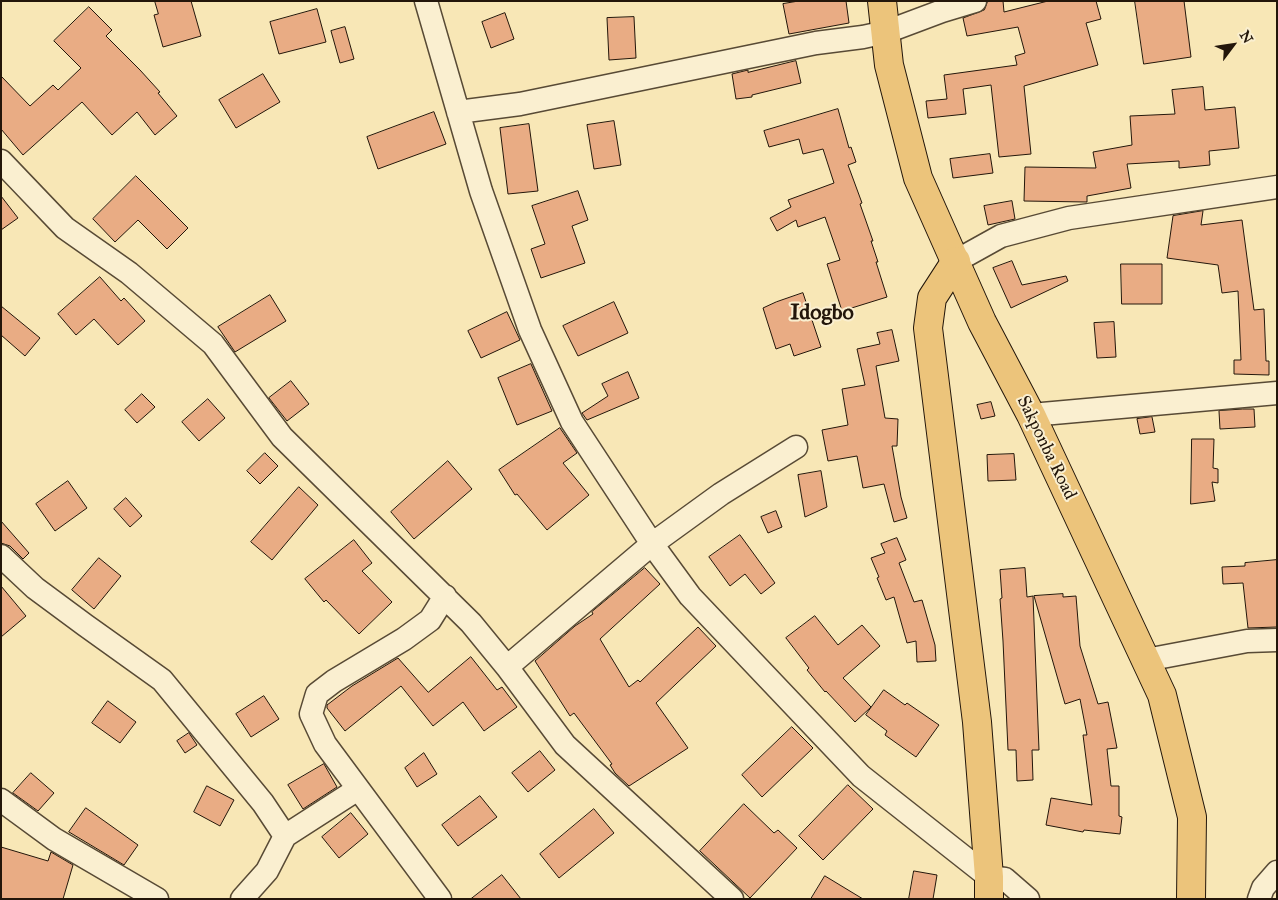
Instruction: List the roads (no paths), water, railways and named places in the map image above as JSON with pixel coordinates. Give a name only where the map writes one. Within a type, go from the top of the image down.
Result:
[{"type":"main road","name":"Sakponba Road","points":[[882,1],[889,64],[918,178],[982,322],[1031,415],[1162,695],[1192,817],[1191,899]]},
{"type":"main road","points":[[956,261],[932,298],[928,328],[977,722],[989,888]]},
{"type":"street","points":[[426,1],[481,190],[530,330],[572,422],[652,544],[690,596],[861,776],[989,888],[1005,879],[1028,899]]},
{"type":"street","points":[[458,112],[520,104],[816,43],[863,37],[886,32],[975,1]]},
{"type":"street","points":[[1,161],[65,228],[129,273],[213,344],[282,437],[472,623],[564,745],[732,899]]},
{"type":"street","points":[[956,261],[1001,236],[1069,218],[1277,187]]},
{"type":"street","points":[[1031,415],[1277,393]]},
{"type":"street","points":[[507,667],[652,544],[721,494],[796,448]]},
{"type":"street","points":[[1,556],[35,588],[162,680],[263,803],[285,836]]},
{"type":"street","points":[[440,899],[325,744],[311,714],[317,694],[334,681],[404,639],[430,620],[445,596]]},
{"type":"street","points":[[1146,660],[1247,641],[1277,640]]},
{"type":"street","points":[[242,899],[267,870],[285,836],[358,789]]},
{"type":"street","points":[[1,800],[54,839],[157,899]]},
{"type":"street","points":[[1259,899],[1263,888],[1277,872]]},
{"type":"district","name":"Idogbo","points":[[822,314]]}]
